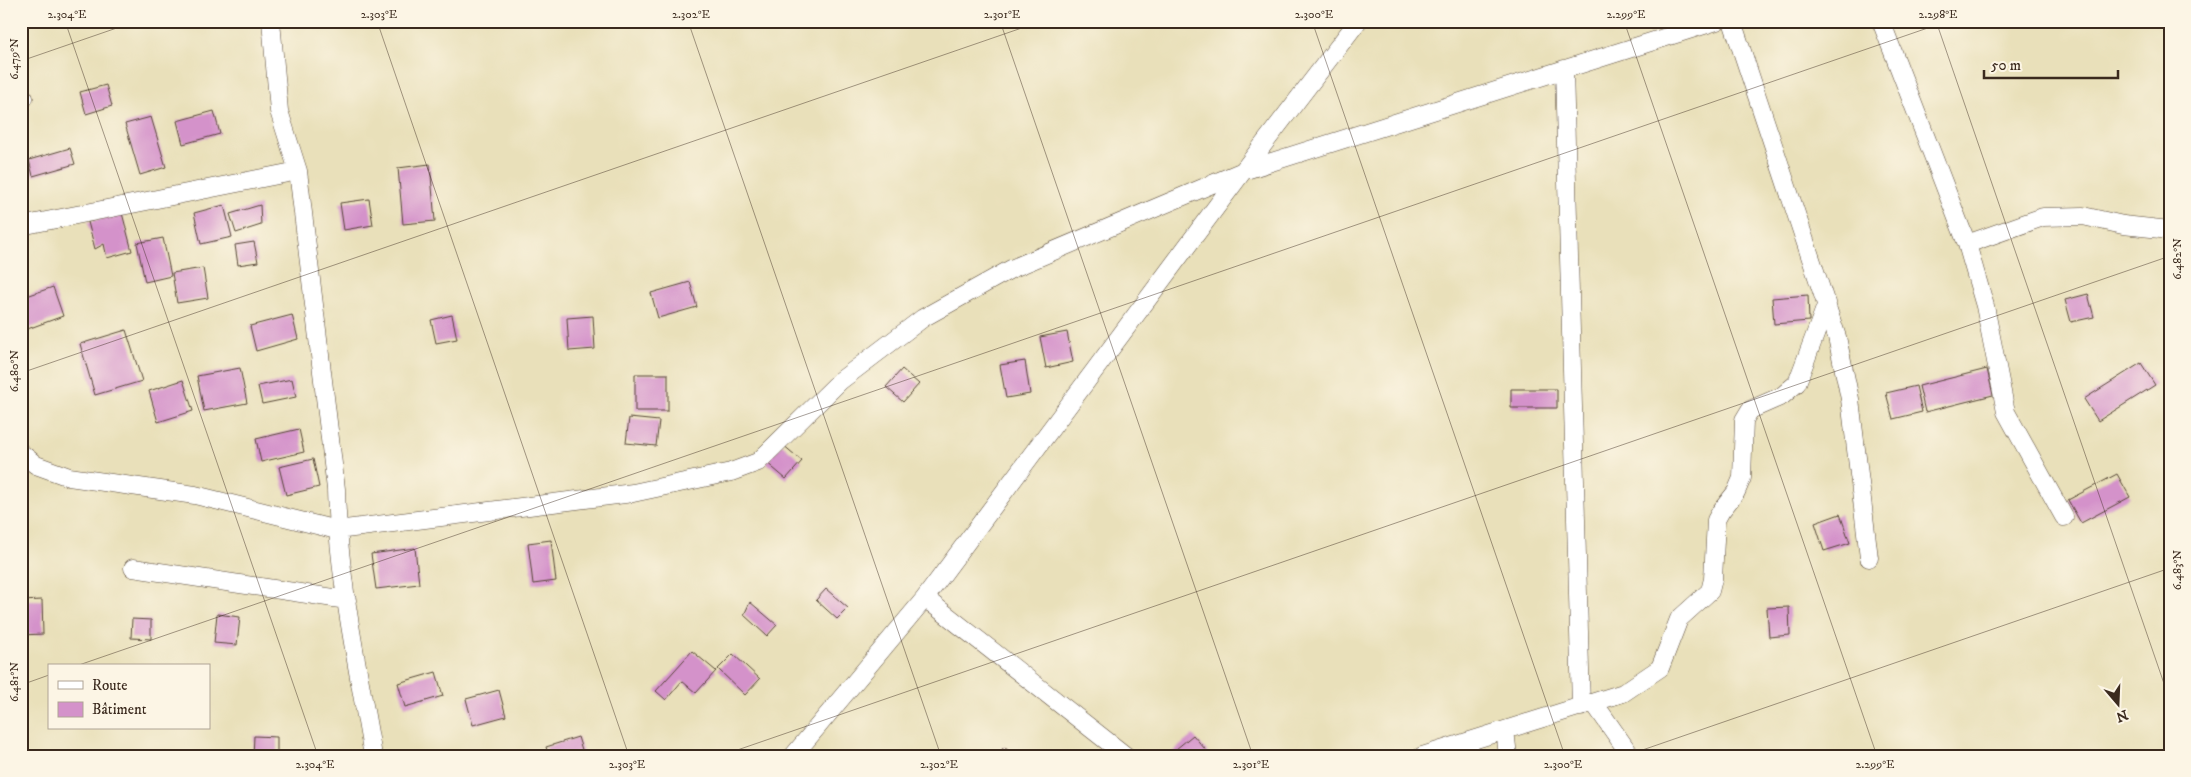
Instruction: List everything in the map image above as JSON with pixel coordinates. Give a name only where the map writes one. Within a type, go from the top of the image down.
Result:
[{"type":"street","points":[[270,21],[279,111],[298,171],[336,489],[337,530],[373,756]]},
{"type":"street","points":[[794,756],[925,598],[1243,171],[1358,21]]},
{"type":"street","points":[[21,453],[29,465],[69,476],[195,495],[337,530],[633,493],[731,472],[758,462],[840,381],[923,318],[1012,269],[1243,171],[1717,21]]},
{"type":"street","points":[[1732,21],[1837,337],[1850,399],[1869,558]]},
{"type":"street","points":[[1881,21],[1967,244],[1985,306],[2006,412],[2064,517]]},
{"type":"street","points":[[1564,69],[1587,705],[1631,756]]},
{"type":"street","points":[[21,226],[298,171]]},
{"type":"street","points":[[1967,244],[2043,217],[2084,216],[2122,225],[2170,230]]},
{"type":"street","points":[[1422,756],[1623,693],[1660,668],[1679,619],[1710,591],[1713,579],[1716,520],[1736,492],[1742,478],[1744,420],[1750,410],[1782,396],[1797,383],[1827,303]]},
{"type":"street","points":[[133,568],[347,600]]},
{"type":"street","points":[[925,598],[1126,756]]},
{"type":"street","points":[[1505,730],[1508,756]]},
{"type":"building","points":[[106,85],[112,106],[86,114],[80,92]]},
{"type":"building","points":[[214,111],[220,134],[183,144],[177,121]]},
{"type":"building","points":[[151,117],[166,167],[140,175],[125,124]]},
{"type":"building","points":[[70,148],[75,164],[33,176],[29,160]]},
{"type":"building","points":[[430,164],[435,221],[403,224],[398,168]]},
{"type":"building","points":[[369,199],[373,225],[344,230],[340,203]]},
{"type":"building","points":[[224,205],[232,237],[201,244],[194,213]]},
{"type":"building","points":[[260,205],[261,225],[236,233],[230,214]]},
{"type":"building","points":[[122,213],[132,251],[107,258],[104,244],[95,249],[88,222]]},
{"type":"building","points":[[163,238],[171,276],[145,282],[137,243]]},
{"type":"building","points":[[254,242],[258,262],[238,265],[235,245]]},
{"type":"building","points":[[203,268],[208,298],[177,303],[172,273]]},
{"type":"building","points":[[690,282],[697,307],[658,318],[651,293]]},
{"type":"building","points":[[53,287],[63,316],[22,331],[21,298]]},
{"type":"building","points":[[2088,294],[2094,317],[2071,322],[2065,300]]},
{"type":"building","points":[[1808,295],[1809,321],[1774,324],[1772,298]]},
{"type":"building","points":[[292,315],[298,339],[256,351],[250,326]]},
{"type":"building","points":[[452,315],[457,339],[436,343],[431,320]]},
{"type":"building","points":[[593,316],[595,349],[569,351],[567,318]]},
{"type":"building","points":[[126,330],[142,381],[95,395],[80,344]]},
{"type":"building","points":[[1067,332],[1073,362],[1046,368],[1040,337]]},
{"type":"building","points":[[1025,361],[1030,394],[1006,398],[1000,365]]},
{"type":"building","points":[[2141,363],[2155,385],[2098,421],[2084,399]]},
{"type":"building","points":[[240,368],[247,403],[204,411],[197,376]]},
{"type":"building","points":[[902,369],[919,384],[903,402],[886,387]]},
{"type":"building","points":[[1987,369],[1993,395],[1925,412],[1919,386]]},
{"type":"building","points":[[635,374],[668,374],[668,411],[635,411]]},
{"type":"building","points":[[292,379],[296,397],[262,404],[258,386]]},
{"type":"building","points":[[183,380],[193,411],[158,422],[149,391]]},
{"type":"building","points":[[1916,386],[1922,412],[1893,419],[1886,393]]},
{"type":"building","points":[[1511,389],[1557,389],[1557,408],[1511,408]]},
{"type":"building","points":[[629,418],[659,421],[656,446],[626,443]]},
{"type":"building","points":[[299,429],[304,452],[261,462],[256,439]]},
{"type":"building","points":[[782,444],[802,461],[786,479],[766,462]]},
{"type":"building","points":[[313,459],[319,487],[286,495],[279,467]]},
{"type":"building","points":[[2117,474],[2130,497],[2081,523],[2068,500]]},
{"type":"building","points":[[1840,514],[1850,543],[1824,551],[1815,523]]},
{"type":"building","points":[[551,540],[556,581],[533,584],[528,543]]},
{"type":"building","points":[[415,548],[419,584],[376,589],[371,554]]},
{"type":"building","points":[[826,589],[848,608],[837,619],[816,600]]},
{"type":"building","points":[[42,600],[43,634],[21,635],[21,601]]},
{"type":"building","points":[[750,602],[777,625],[767,636],[744,615]]},
{"type":"building","points":[[1789,607],[1790,635],[1769,637],[1767,608]]},
{"type":"building","points":[[217,614],[240,617],[237,645],[214,643]]},
{"type":"building","points":[[132,619],[151,620],[151,639],[131,638]]},
{"type":"building","points":[[692,651],[716,671],[696,693],[682,681],[666,700],[656,691]]},
{"type":"building","points":[[733,654],[760,679],[745,695],[718,669]]},
{"type":"building","points":[[436,672],[443,696],[405,707],[398,683]]},
{"type":"building","points":[[499,690],[506,716],[473,725],[466,699]]},
{"type":"building","points":[[1193,735],[1211,756],[1171,756],[1170,754]]},
{"type":"building","points":[[254,736],[277,737],[277,756],[253,756]]},
{"type":"building","points":[[578,737],[584,756],[549,756],[546,747]]},
{"type":"building","points":[[1004,747],[1015,756],[997,756]]}]
